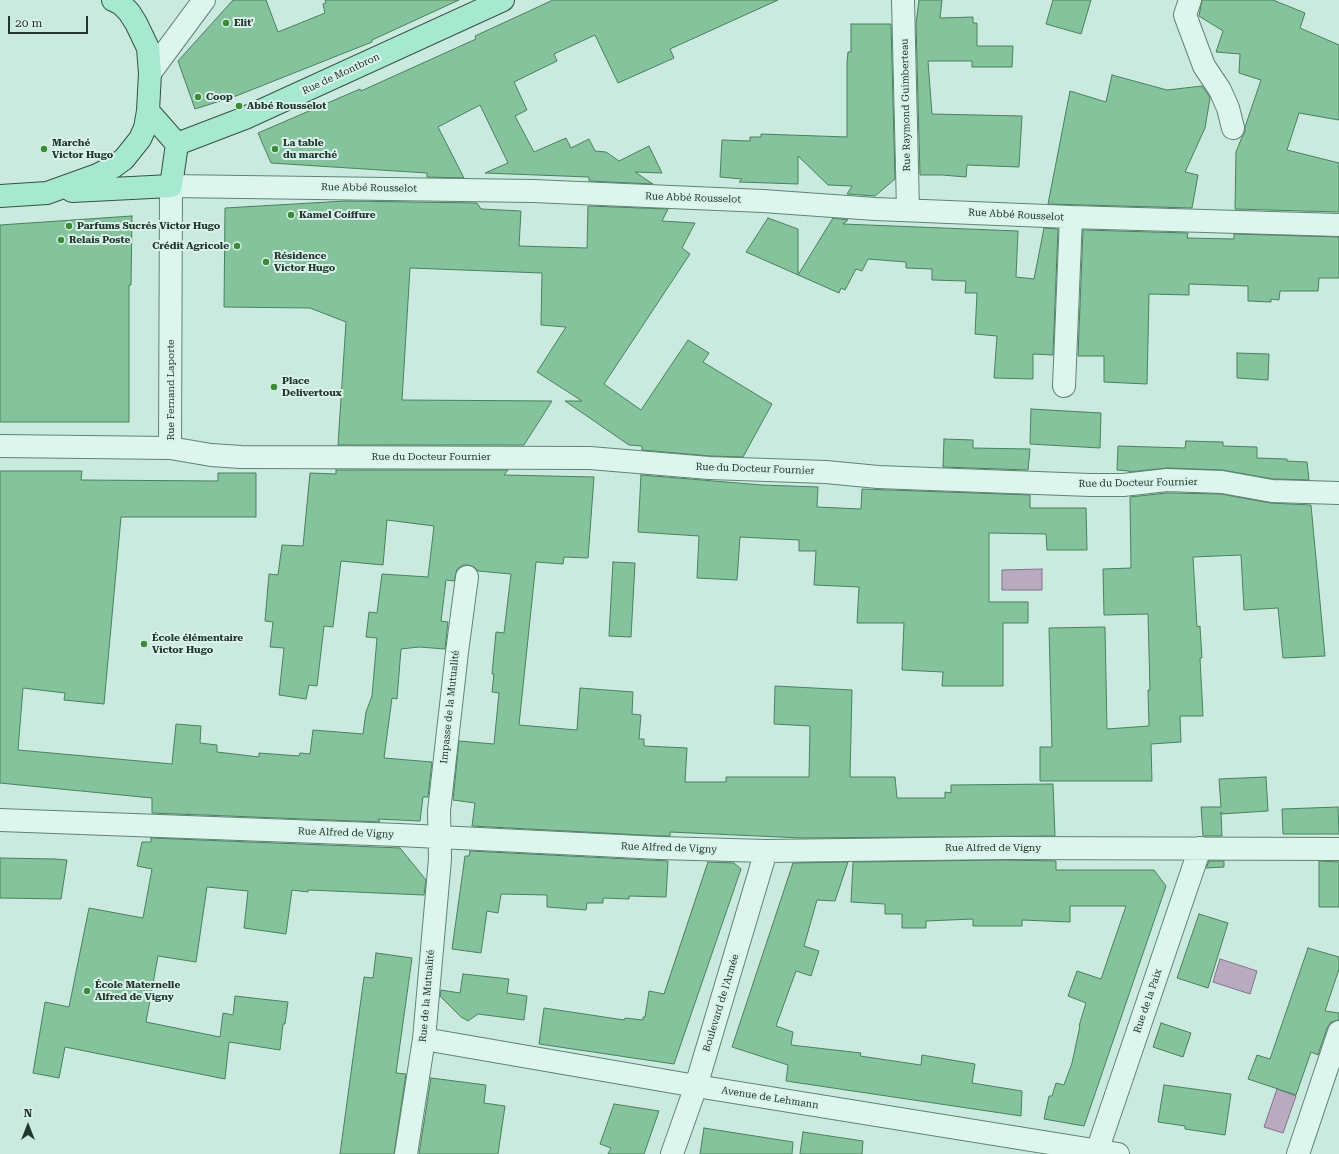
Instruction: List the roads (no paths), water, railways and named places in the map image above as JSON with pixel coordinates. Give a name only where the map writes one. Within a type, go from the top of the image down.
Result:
[{"type":"main road","points":[[46,193],[97,175],[113,167],[124,159],[140,139],[145,128],[148,111],[150,73],[148,48],[144,36],[129,12],[121,4],[113,0]]},
{"type":"main road","name":"Rue de Montbron","points":[[177,144],[245,118],[503,0]]},
{"type":"main road","points":[[148,111],[177,144],[171,186]]},
{"type":"main road","name":"Rue Abbé Rousselot","points":[[0,196],[171,186]]},
{"type":"street","points":[[150,73],[204,0]]},
{"type":"street","name":"Rue Raymond Guimberteau","points":[[903,0],[908,210]]},
{"type":"street","points":[[1190,0],[1185,15],[1204,66],[1220,90],[1228,108],[1233,128]]},
{"type":"street","name":"Rue Abbé Rousselot","points":[[171,186],[533,191],[1071,217],[1339,225]]},
{"type":"street","name":"Rue Fernand Laporte","points":[[0,446],[170,448],[171,186]]},
{"type":"street","points":[[1064,386],[1071,217]]},
{"type":"street","name":"Rue du Docteur Fournier","points":[[170,448],[211,455],[296,458],[590,458],[709,468],[826,472],[878,477],[1090,485],[1122,485],[1167,480],[1222,482],[1272,491],[1339,493]]},
{"type":"street","name":"Impasse de la Mutualité","points":[[439,837],[439,811],[456,652],[467,577]]},
{"type":"street","name":"Rue Alfred de Vigny","points":[[0,820],[439,837],[660,848],[766,851],[1004,848],[1339,849]]},
{"type":"street","name":"Rue de la Mutualité","points":[[406,1154],[424,1039],[440,859],[439,837]]},
{"type":"street","name":"Rue de la Paix","points":[[1104,1153],[1200,848]]},
{"type":"street","name":"Boulevard de l'Armée","points":[[672,1154],[696,1086],[766,851]]},
{"type":"street","points":[[1298,1154],[1339,1032]]},
{"type":"street","name":"Avenue de Lehmann","points":[[424,1039],[696,1086],[1104,1153]]},
{"type":"place","name":"Elit'","points":[[226,23]]},
{"type":"place","name":"Coop","points":[[198,97]]},
{"type":"place","name":"Abbé Rousselot","points":[[239,106]]},
{"type":"place","name":"Marché Victor Hugo","points":[[44,149]]},
{"type":"place","name":"La table du marché","points":[[275,149]]},
{"type":"place","name":"Kamel Coiffure","points":[[291,215]]},
{"type":"place","name":"Parfums Sucrés Victor Hugo","points":[[69,226]]},
{"type":"place","name":"Relais Poste","points":[[61,240]]},
{"type":"place","name":"Crédit Agricole","points":[[237,246]]},
{"type":"place","name":"Résidence Victor Hugo","points":[[266,262]]},
{"type":"place","name":"Place Delivertoux","points":[[274,387]]},
{"type":"place","name":"École élémentaire Victor Hugo","points":[[144,644]]},
{"type":"place","name":"École Maternelle Alfred de Vigny","points":[[87,991]]}]
